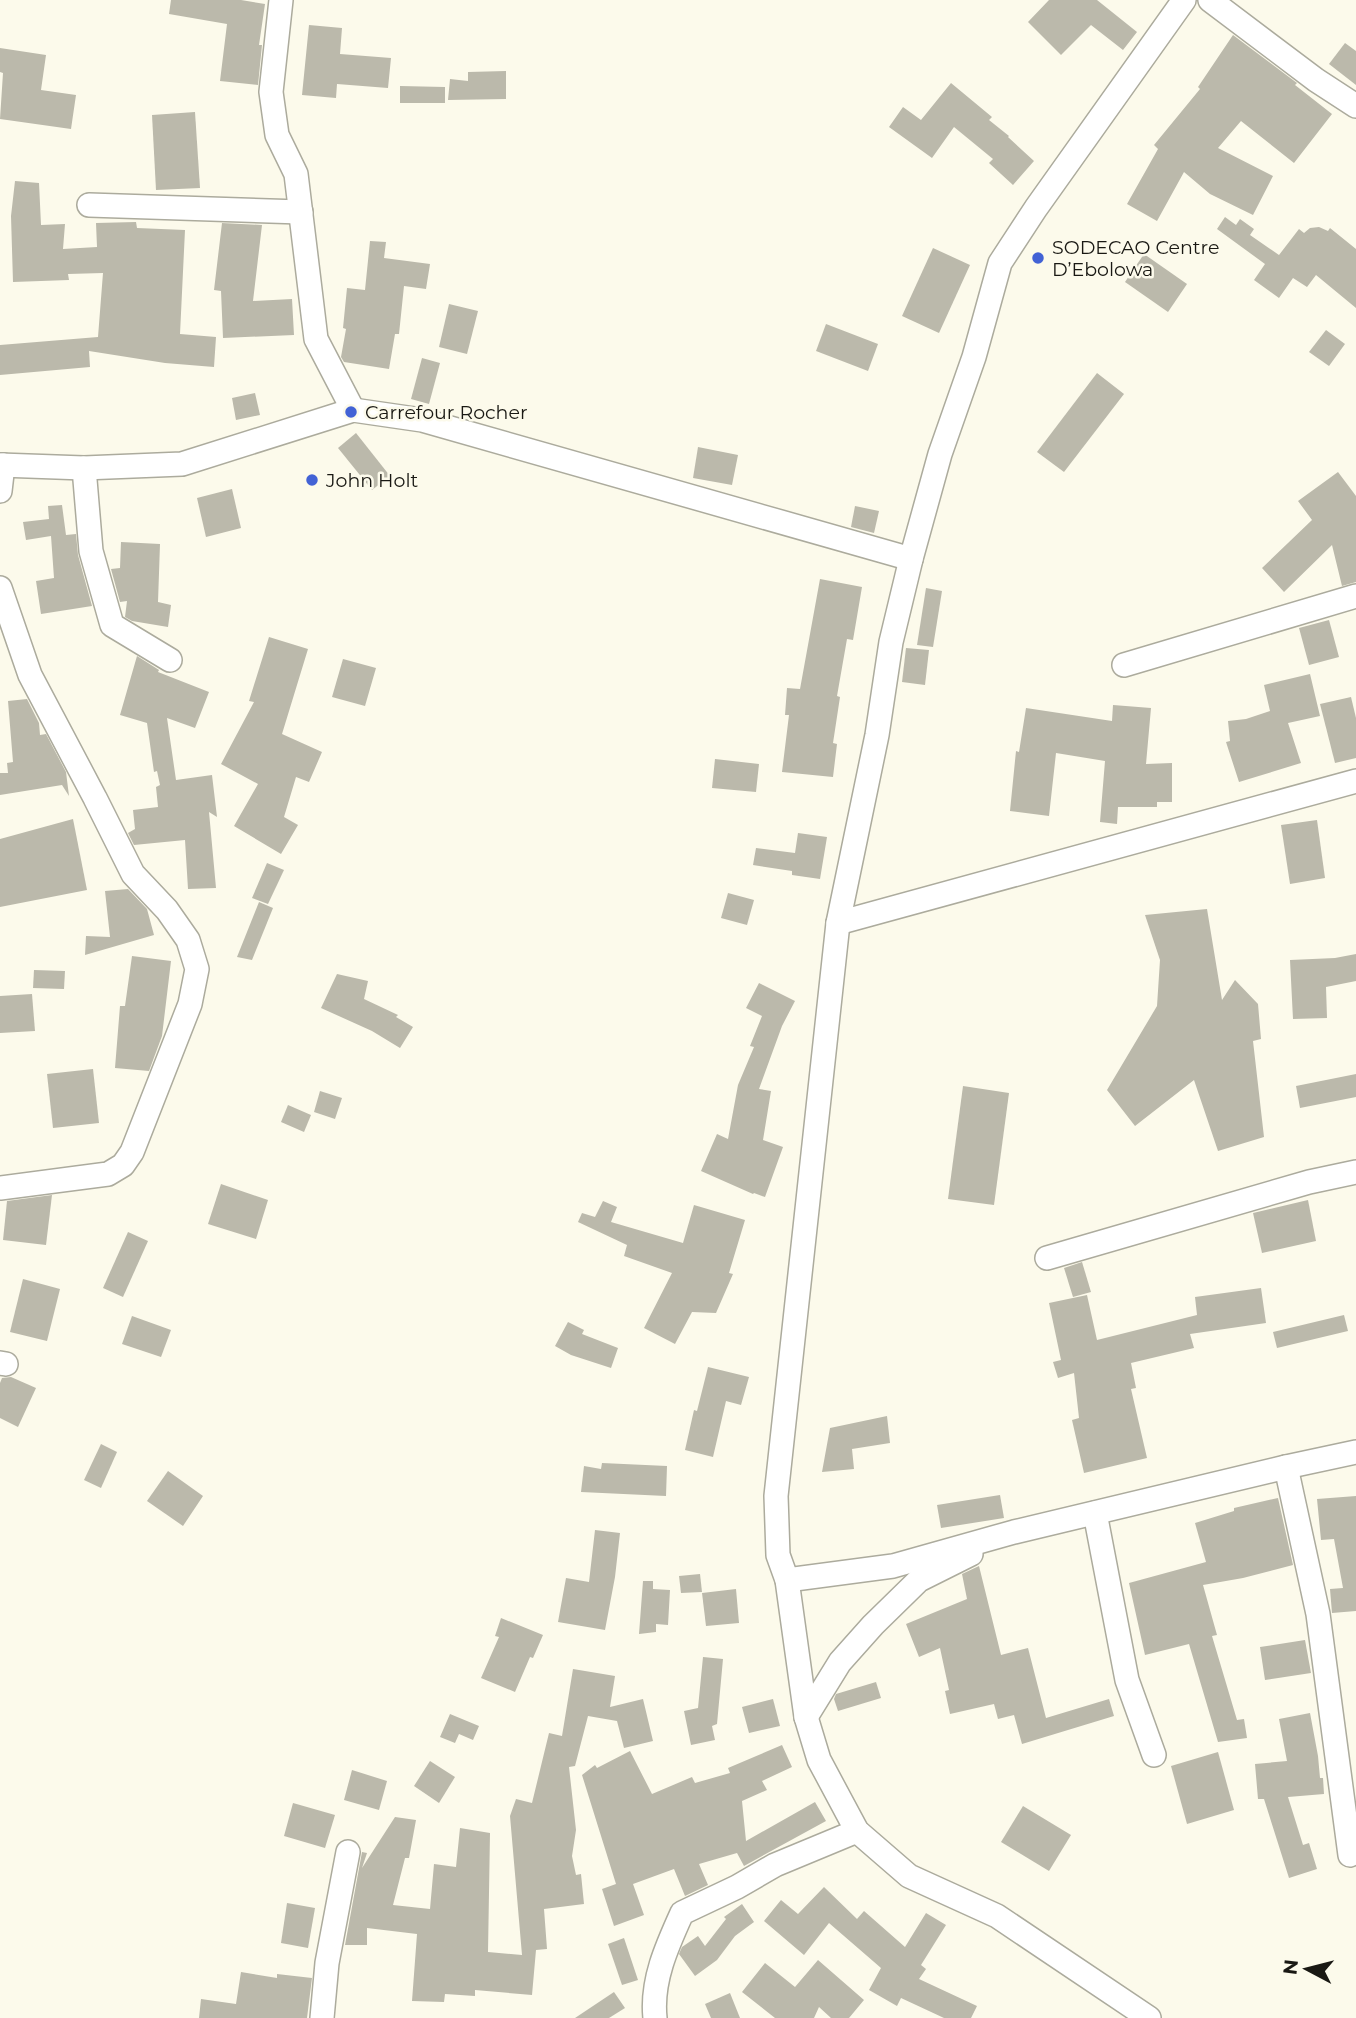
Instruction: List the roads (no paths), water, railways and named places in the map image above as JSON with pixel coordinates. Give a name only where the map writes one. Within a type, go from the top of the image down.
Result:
[{"type":"street","points":[[281,0],[271,92],[277,135],[296,174],[316,339],[353,411]]},
{"type":"street","points":[[1149,2018],[998,1916],[909,1875],[857,1831],[819,1760],[806,1717],[787,1580],[778,1555],[776,1496],[838,923],[877,735],[891,642],[911,559],[940,454],[974,357],[1000,263],[1184,0]]},
{"type":"street","points":[[1210,0],[1316,80],[1356,106]]},
{"type":"street","points":[[89,205],[300,212]]},
{"type":"street","points":[[0,491],[1,465],[84,468],[182,464],[353,411],[422,420],[911,559]]},
{"type":"street","points":[[84,468],[90,551],[112,625],[170,660]]},
{"type":"street","points":[[0,588],[30,675],[95,797],[132,874],[167,910],[188,940],[197,969],[190,1004],[132,1152],[123,1164],[107,1174],[0,1188]]},
{"type":"street","points":[[1124,665],[1356,596]]},
{"type":"street","points":[[838,923],[1356,781]]},
{"type":"street","points":[[1047,1258],[1309,1182],[1356,1172]]},
{"type":"street","points":[[787,1580],[893,1566],[1014,1532],[1356,1452]]},
{"type":"street","points":[[1286,1467],[1318,1614],[1350,1855]]},
{"type":"street","points":[[1095,1513],[1127,1680],[1154,1755]]},
{"type":"street","points":[[806,1717],[840,1662],[919,1580],[1014,1532]]},
{"type":"street","points":[[655,2018],[654,2003],[662,1959],[682,1913],[737,1887],[775,1865],[857,1831]]},
{"type":"street","points":[[322,2018],[327,1963],[348,1852]]},
{"type":"place","name":"SODECAO Centre D’Ebolowa","points":[[1038,258]]},
{"type":"place","name":"Carrefour Rocher","points":[[351,412]]},
{"type":"place","name":"John Holt","points":[[312,480]]}]
